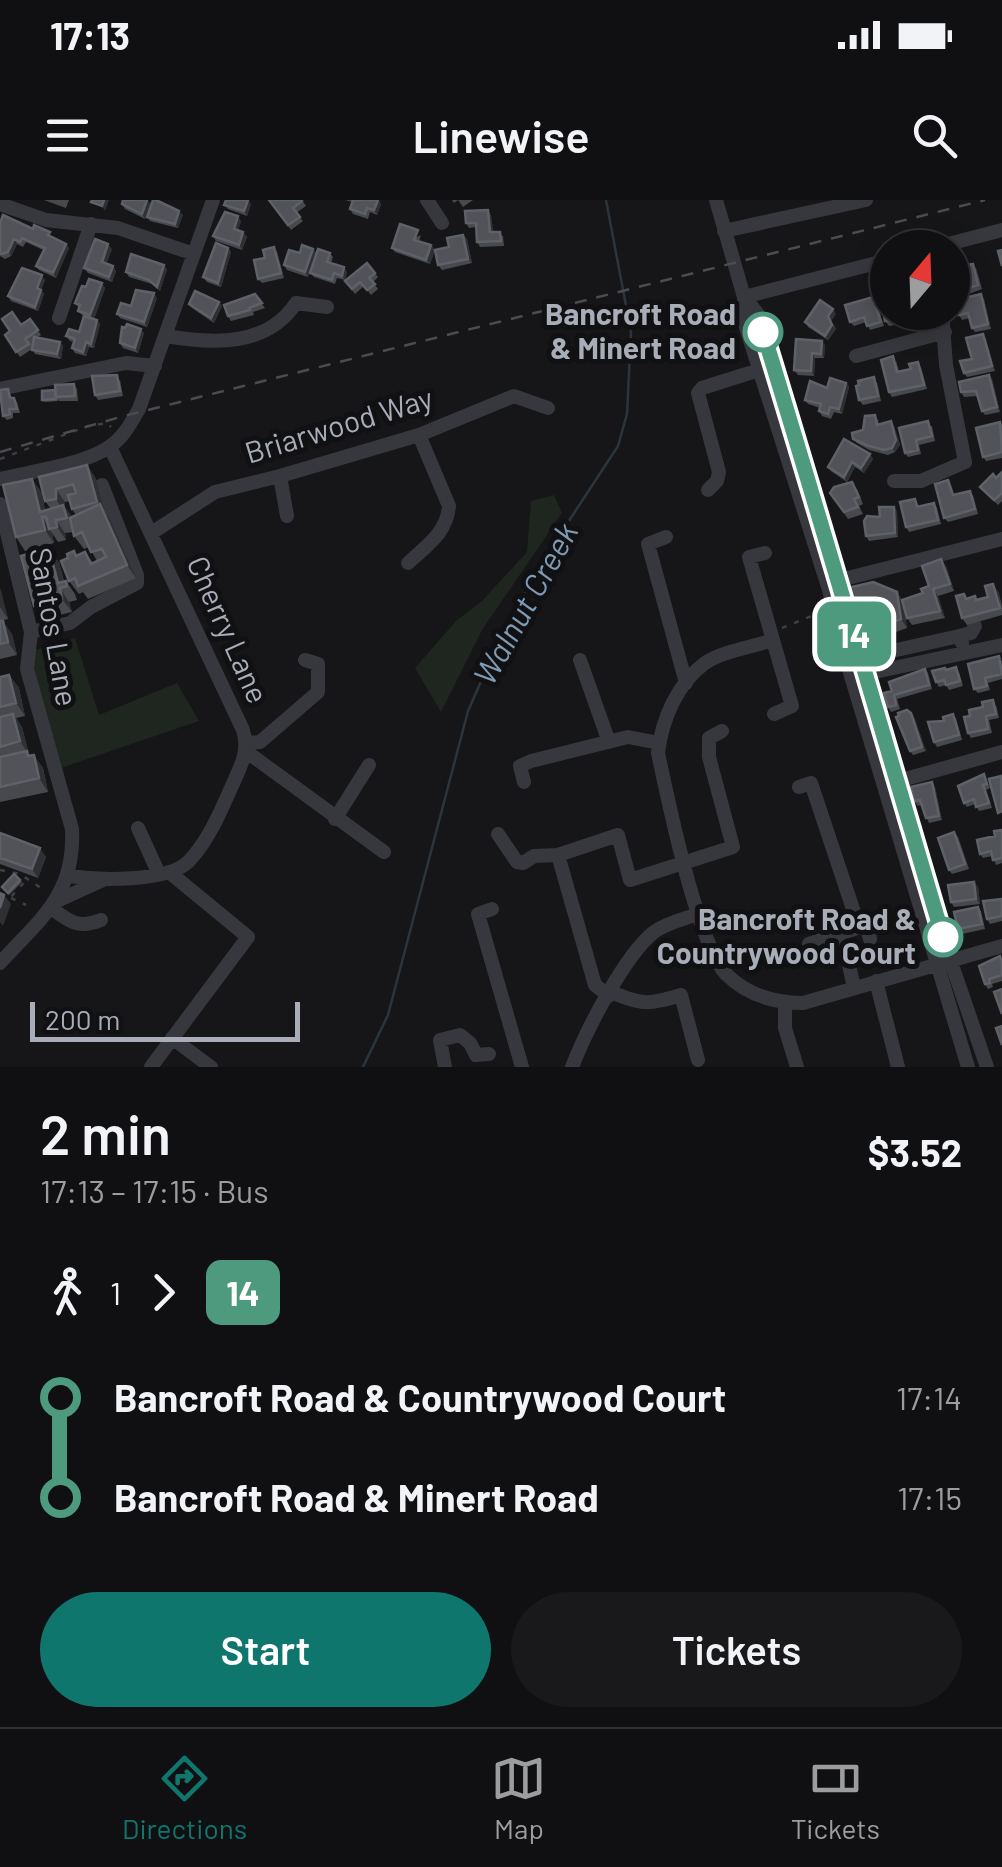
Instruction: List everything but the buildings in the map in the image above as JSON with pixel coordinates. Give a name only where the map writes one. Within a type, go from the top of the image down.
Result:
[{"type":"street","points":[[0,479],[93,455],[116,442],[140,409],[213,200]]},
{"type":"street","points":[[427,200],[442,223]]},
{"type":"street","points":[[716,200],[744,298],[742,318],[829,590],[851,676],[892,783]]},
{"type":"street","points":[[724,231],[866,200]]},
{"type":"street","points":[[0,204],[46,220],[118,228],[194,254]]},
{"type":"street","points":[[59,318],[91,224]]},
{"type":"street","points":[[970,238],[1002,230]]},
{"type":"street","points":[[744,298],[870,265]]},
{"type":"street","points":[[744,298],[757,313],[840,580],[892,783],[944,961],[968,1067]]},
{"type":"street","points":[[166,336],[209,343],[228,340],[266,333],[284,320],[296,303],[327,307]]},
{"type":"street","points":[[856,356],[945,332],[946,365],[965,462],[921,481],[894,480]]},
{"type":"street","points":[[0,388],[126,363],[155,366]]},
{"type":"street","points":[[708,490],[719,472],[698,394],[702,388],[759,370]]},
{"type":"street","name":"Briarwood Way","points":[[153,532],[215,492],[419,434],[514,396],[548,408]]},
{"type":"street","points":[[408,563],[438,535],[448,518],[449,506],[419,434]]},
{"type":"street","name":"Cherry Lane","points":[[116,442],[247,747],[214,826],[188,863],[164,873]]},
{"type":"street","points":[[280,476],[288,516]]},
{"type":"street","points":[[31,632],[70,623],[90,607],[136,583],[137,575],[102,485]]},
{"type":"street","name":"Santos Lane","points":[[0,504],[21,560],[31,632],[20,671],[72,829],[69,876]]},
{"type":"street","points":[[666,537],[648,544],[686,684]]},
{"type":"street","points":[[840,580],[1002,539]]},
{"type":"street","points":[[765,552],[748,557],[792,706],[774,714]]},
{"type":"street","points":[[861,658],[971,633],[975,626]]},
{"type":"street","points":[[959,636],[966,652]]},
{"type":"street","points":[[773,640],[707,662],[686,684],[661,726],[662,773],[698,914],[726,974],[746,990],[785,1002],[803,1002],[1002,946]]},
{"type":"street","points":[[865,674],[1002,644]]},
{"type":"street","points":[[305,660],[318,664],[318,692],[260,742],[247,747],[335,819],[384,852]]},
{"type":"street","points":[[580,660],[609,742]]},
{"type":"street","points":[[498,834],[517,862],[523,864],[534,856],[558,855],[618,835],[630,880],[733,847],[709,758],[709,738],[722,731]]},
{"type":"street","points":[[524,782],[520,766],[532,760],[628,738],[659,743]]},
{"type":"street","points":[[892,783],[1002,752]]},
{"type":"street","points":[[335,819],[369,765]]},
{"type":"street","points":[[798,787],[811,783],[859,927]]},
{"type":"street","points":[[138,828],[164,873],[248,937],[151,1067]]},
{"type":"street","points":[[558,855],[596,985],[637,1003],[651,1004],[681,994],[698,1060]]},
{"type":"street","points":[[0,963],[53,904],[69,876],[102,880],[164,873]]},
{"type":"street","points":[[53,904],[102,880]]},
{"type":"street","points":[[53,904],[75,925],[83,927],[101,920]]},
{"type":"street","points":[[492,909],[478,914],[522,1067]]},
{"type":"street","points":[[572,1067],[586,1034],[638,948],[652,934],[698,914]]},
{"type":"street","points":[[808,944],[866,924],[870,939]]},
{"type":"street","points":[[842,932],[854,988]]},
{"type":"street","points":[[944,961],[987,1067]]},
{"type":"street","points":[[876,981],[898,1067]]},
{"type":"street","points":[[785,1002],[785,1028],[798,1067]]},
{"type":"street","points":[[445,1067],[440,1040],[460,1035],[476,1055],[489,1054]]},
{"type":"street","points":[[172,1038],[211,1067]]},
{"type":"path","points":[[0,459],[88,426],[107,424],[116,442]]},
{"type":"path","points":[[773,640],[777,630],[814,615],[820,603]]},
{"type":"path","points":[[0,870],[28,878],[41,888]]},
{"type":"path","points":[[10,898],[28,878]]},
{"type":"path","points":[[0,894],[26,904]]},
{"type":"shaded area","points":[[554,495],[562,513],[482,630],[441,712],[415,668],[456,621],[482,601],[527,552],[531,501]]},
{"type":"shaded area","points":[[75,638],[99,715],[177,683],[199,721],[55,770],[28,652]]},
{"type":"waterway","name":"Walnut Creek","points":[[363,1067],[388,1015],[468,711],[504,629],[618,446],[627,414],[631,332],[606,200]]},
{"type":"railway","points":[[0,452],[120,417],[985,200]]},
{"type":"bus line","name":"14","points":[[763,332],[943,937]]},
{"type":"place","name":"Bancroft Road & Minert Road","points":[[763,332]]},
{"type":"place","name":"Bancroft Road & Countrywood Court","points":[[943,937]]}]
